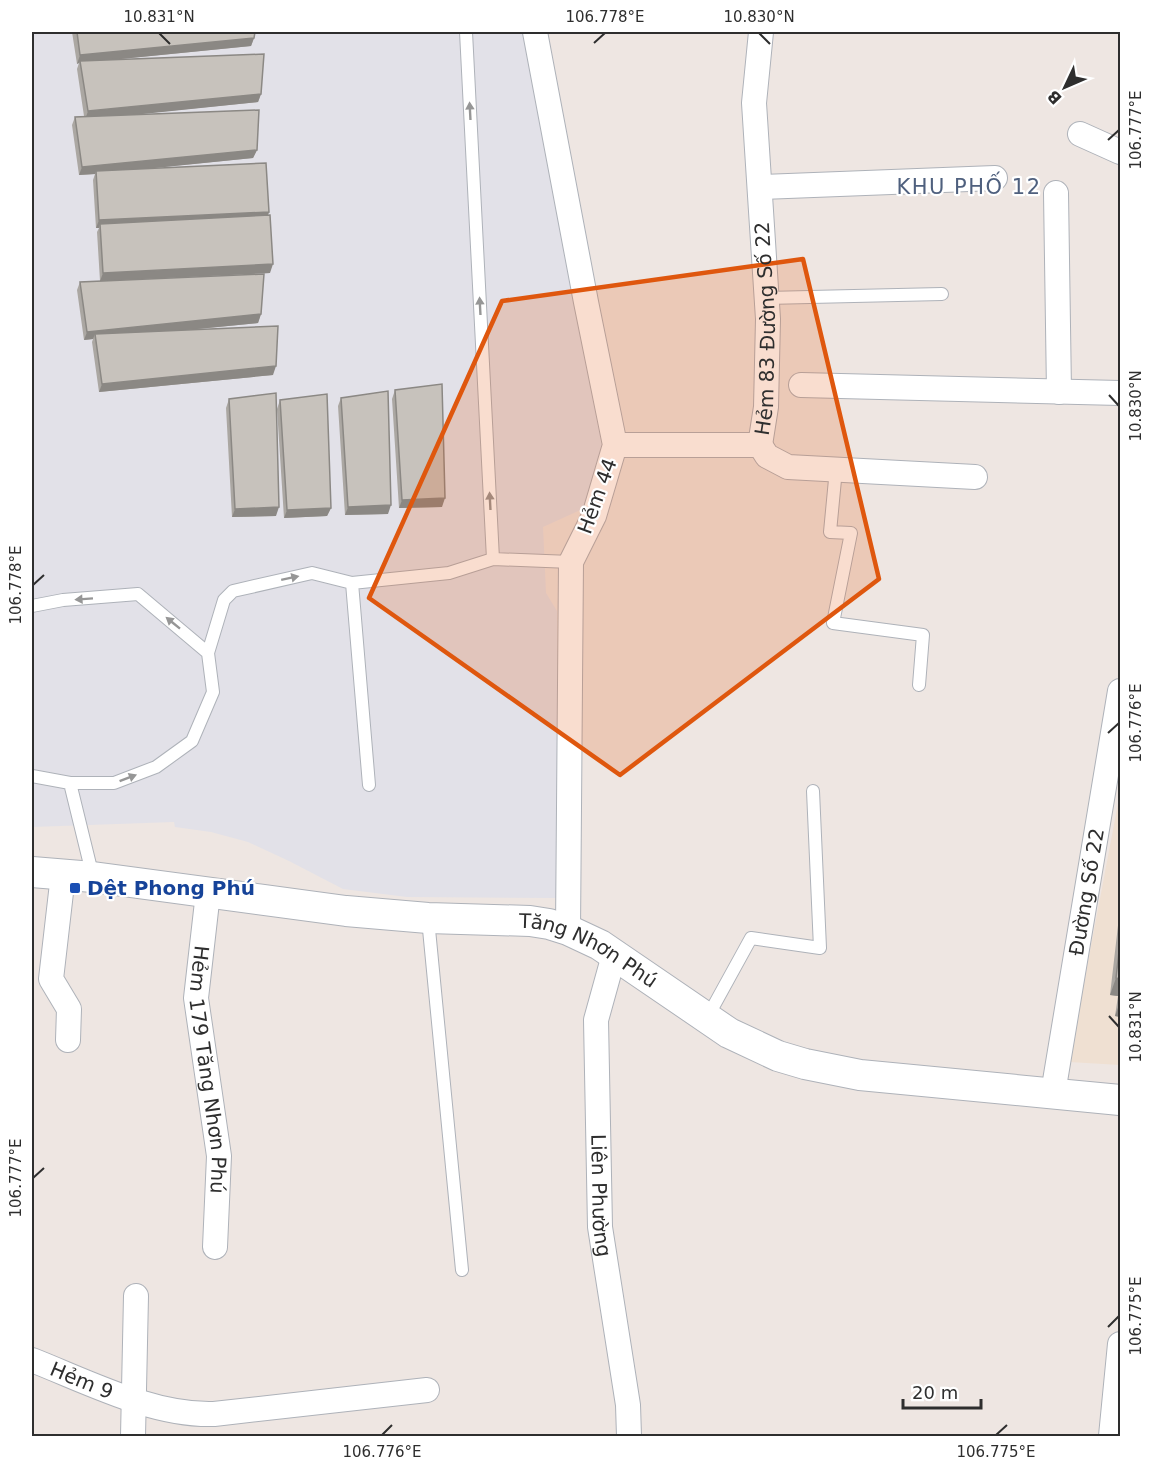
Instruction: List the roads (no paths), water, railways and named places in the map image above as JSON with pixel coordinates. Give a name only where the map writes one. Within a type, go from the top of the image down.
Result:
[{"type":"street","name":"Hẻm 44","points":[[535,32],[615,445],[594,516],[571,561],[568,930]]},
{"type":"street","name":"Hẻm 83 Đường Số 22","points":[[615,445],[760,445],[766,407],[766,298],[754,103],[761,32]]},
{"type":"street","points":[[1080,134],[1120,152]]},
{"type":"street","points":[[760,187],[995,178]]},
{"type":"street","points":[[1056,193],[1059,392]]},
{"type":"street","points":[[801,385],[1120,393]]},
{"type":"street","points":[[760,445],[767,456],[788,467],[975,477]]},
{"type":"street","name":"Đường Số 22","points":[[1053,1094],[1120,691]]},
{"type":"street","name":"Tăng Nhơn Phú","points":[[32,872],[93,877],[346,911],[428,918],[530,921],[568,930],[600,945],[706,1019],[770,1053],[832,1071],[1120,1100]]},
{"type":"street","points":[[63,875],[51,979],[69,1009],[68,1040]]},
{"type":"street","name":"Hẻm 179 Tăng Nhơn Phú","points":[[208,893],[196,998],[219,1156],[215,1247]]},
{"type":"street","name":"Liên Phường","points":[[614,955],[596,1020],[600,1227],[628,1405],[629,1437]]},
{"type":"street","points":[[133,1437],[136,1296]]},
{"type":"street","points":[[1110,1437],[1120,1344]]},
{"type":"street","name":"Hẻm 9","points":[[32,1360],[134,1400],[194,1415],[427,1390]]},
{"type":"lane","points":[[466,32],[493,559]]},
{"type":"lane","points":[[766,298],[942,294]]},
{"type":"lane","points":[[836,469],[830,532],[851,533],[833,622],[923,635],[919,685]]},
{"type":"lane","points":[[32,776],[70,783],[114,783],[156,767],[192,741],[213,692],[208,652],[224,600],[233,591],[312,573],[352,583],[449,573],[493,559],[571,561]]},
{"type":"lane","points":[[352,583],[369,785]]},
{"type":"lane","points":[[32,606],[63,600],[138,594],[208,652]]},
{"type":"lane","points":[[70,783],[93,877]]},
{"type":"lane","points":[[706,1019],[751,938],[820,948],[813,791]]},
{"type":"lane","points":[[428,918],[462,1270]]},
{"type":"place","name":"Dệt Phong Phú","points":[[75,888]]},
{"type":"district","name":"KHU PHỐ 12","points":[[969,187]]}]
